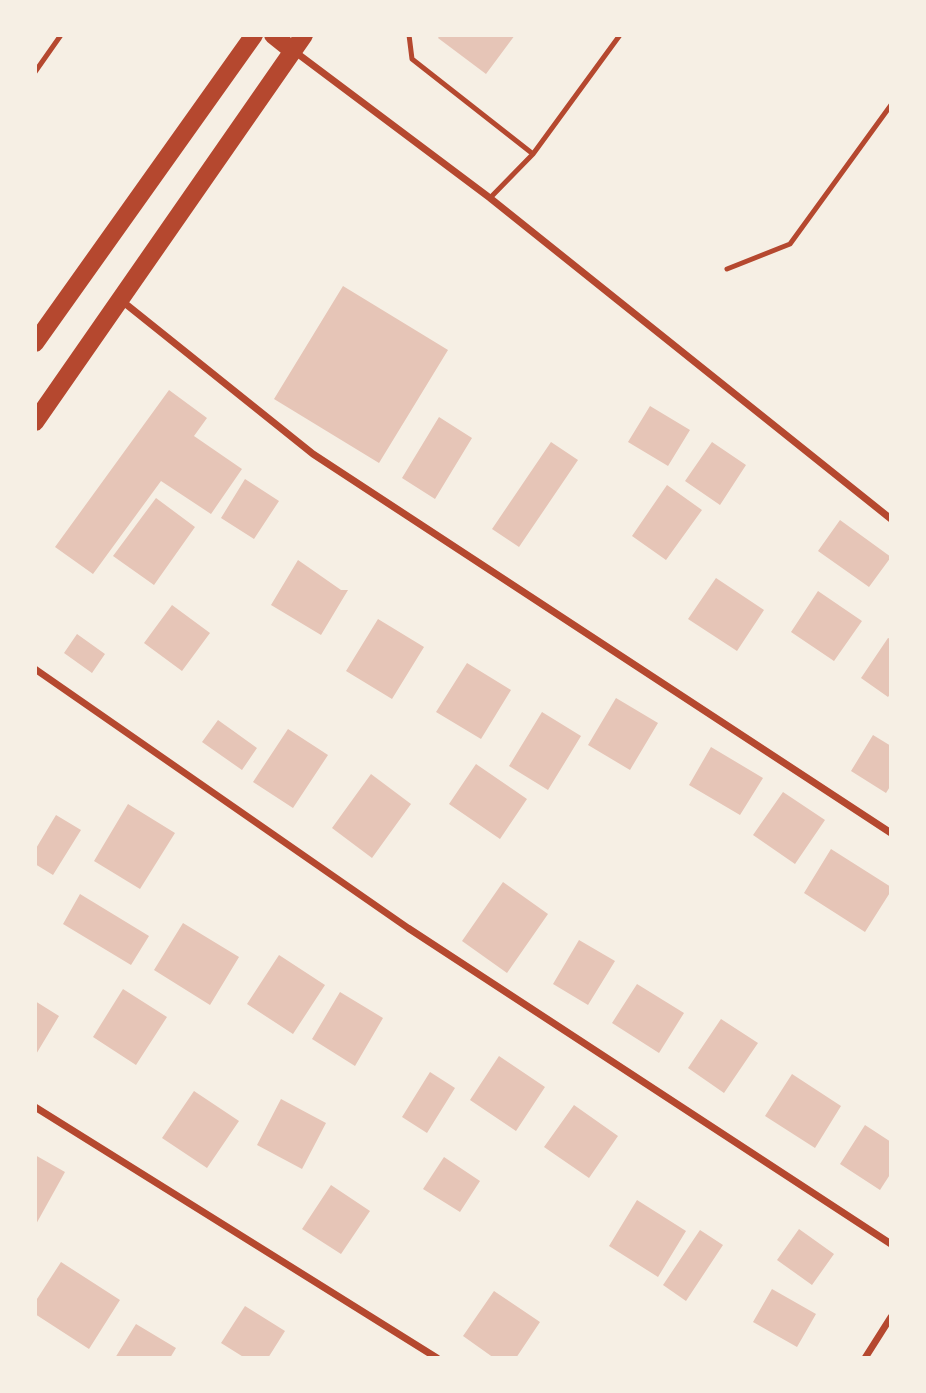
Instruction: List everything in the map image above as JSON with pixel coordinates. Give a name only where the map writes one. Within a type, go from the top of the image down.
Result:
[{"type":"main road","points":[[35,342],[254,35]]},
{"type":"main road","points":[[273,35],[293,51]]},
{"type":"main road","points":[[35,422],[304,35]]},
{"type":"street","points":[[293,51],[490,198],[891,519]]},
{"type":"street","points":[[121,300],[313,454],[891,833]]},
{"type":"street","points":[[35,669],[408,928],[891,1244]]},
{"type":"street","points":[[35,1107],[437,1358]]},
{"type":"street","points":[[865,1358],[891,1317]]},
{"type":"lane","points":[[35,72],[61,35]]},
{"type":"lane","points":[[409,35],[412,60],[533,154]]},
{"type":"lane","points":[[490,198],[533,154],[620,35]]},
{"type":"lane","points":[[727,269],[790,244],[891,105]]},
{"type":"building","points":[[440,35],[515,35],[486,74],[438,38]]},
{"type":"building","points":[[343,286],[448,350],[379,463],[274,399]]},
{"type":"building","points":[[169,390],[207,418],[194,436],[242,469],[211,514],[161,481],[93,574],[55,547]]},
{"type":"building","points":[[650,406],[690,430],[668,466],[628,442]]},
{"type":"building","points":[[439,417],[472,438],[435,499],[402,478]]},
{"type":"building","points":[[551,442],[578,460],[519,547],[492,529]]},
{"type":"building","points":[[712,442],[746,465],[720,505],[685,481]]},
{"type":"building","points":[[245,479],[279,501],[254,539],[221,518]]},
{"type":"building","points":[[667,485],[702,510],[666,560],[632,536]]},
{"type":"building","points":[[156,498],[195,527],[154,585],[113,556]]},
{"type":"building","points":[[840,520],[891,557],[869,587],[818,551]]},
{"type":"building","points":[[298,560],[341,590],[348,590],[321,635],[271,605]]},
{"type":"building","points":[[716,578],[764,610],[737,651],[688,619]]},
{"type":"building","points":[[818,591],[862,621],[834,661],[791,632]]},
{"type":"building","points":[[172,605],[210,633],[182,671],[144,643]]},
{"type":"building","points":[[378,619],[424,647],[392,699],[346,671]]},
{"type":"building","points":[[77,634],[105,654],[92,673],[64,653]]},
{"type":"building","points":[[888,638],[891,639],[891,693],[888,697],[861,678]]},
{"type":"building","points":[[467,663],[511,690],[481,739],[436,712]]},
{"type":"building","points":[[616,698],[658,723],[630,770],[588,745]]},
{"type":"building","points":[[542,712],[581,736],[548,790],[509,766]]},
{"type":"building","points":[[218,720],[257,748],[242,770],[202,742]]},
{"type":"building","points":[[288,729],[328,755],[293,808],[253,782]]},
{"type":"building","points":[[873,735],[891,746],[891,785],[886,793],[851,771]]},
{"type":"building","points":[[711,747],[763,778],[740,815],[689,785]]},
{"type":"building","points":[[476,764],[527,799],[500,839],[449,804]]},
{"type":"building","points":[[371,774],[411,804],[372,858],[332,828]]},
{"type":"building","points":[[783,792],[825,820],[795,864],[753,835]]},
{"type":"building","points":[[128,804],[175,833],[140,889],[94,861]]},
{"type":"building","points":[[56,815],[81,830],[53,875],[35,864],[35,850]]},
{"type":"building","points":[[831,849],[891,887],[865,932],[804,893]]},
{"type":"building","points":[[503,882],[548,914],[507,973],[462,941]]},
{"type":"building","points":[[80,894],[149,936],[131,965],[63,924]]},
{"type":"building","points":[[183,923],[239,957],[210,1005],[154,970]]},
{"type":"building","points":[[579,940],[615,961],[588,1005],[553,984]]},
{"type":"building","points":[[279,955],[325,985],[293,1034],[247,1004]]},
{"type":"building","points":[[637,984],[684,1013],[659,1053],[612,1023]]},
{"type":"building","points":[[123,989],[167,1017],[136,1065],[93,1037]]},
{"type":"building","points":[[340,992],[383,1018],[355,1066],[312,1039]]},
{"type":"building","points":[[35,1001],[59,1016],[35,1056]]},
{"type":"building","points":[[721,1019],[758,1043],[724,1093],[688,1068]]},
{"type":"building","points":[[499,1056],[545,1087],[516,1131],[470,1100]]},
{"type":"building","points":[[430,1072],[455,1088],[427,1133],[402,1117]]},
{"type":"building","points":[[792,1074],[841,1106],[815,1148],[765,1116]]},
{"type":"building","points":[[194,1091],[239,1121],[207,1168],[162,1138]]},
{"type":"building","points":[[281,1099],[326,1123],[302,1169],[257,1145]]},
{"type":"building","points":[[574,1105],[618,1136],[589,1178],[544,1147]]},
{"type":"building","points":[[865,1125],[891,1142],[891,1173],[880,1190],[840,1164]]},
{"type":"building","points":[[35,1155],[65,1172],[35,1226]]},
{"type":"building","points":[[444,1157],[480,1181],[460,1212],[423,1189]]},
{"type":"building","points":[[331,1185],[370,1211],[341,1254],[302,1229]]},
{"type":"building","points":[[637,1200],[686,1231],[658,1277],[609,1246]]},
{"type":"building","points":[[799,1229],[834,1254],[812,1285],[777,1260]]},
{"type":"building","points":[[700,1230],[723,1245],[686,1301],[663,1285]]},
{"type":"building","points":[[61,1262],[120,1300],[89,1349],[35,1314],[35,1302]]},
{"type":"building","points":[[772,1289],[816,1314],[797,1347],[753,1322]]},
{"type":"building","points":[[494,1291],[540,1322],[516,1358],[494,1358],[463,1336]]},
{"type":"building","points":[[245,1306],[285,1331],[268,1358],[245,1358],[221,1343]]},
{"type":"building","points":[[136,1324],[176,1348],[170,1358],[115,1358]]}]
